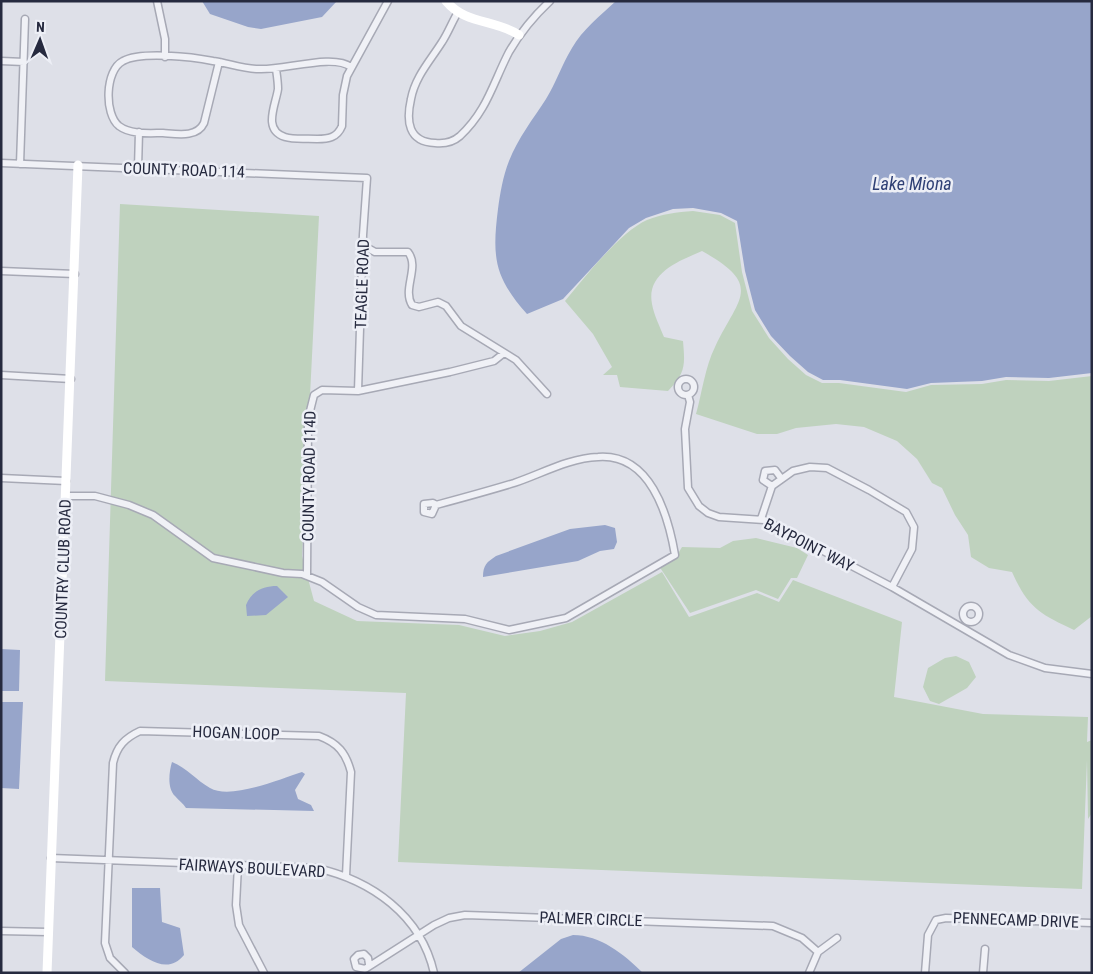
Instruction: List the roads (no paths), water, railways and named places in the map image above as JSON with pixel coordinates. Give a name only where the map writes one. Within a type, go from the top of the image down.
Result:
[{"type":"street","points":[[157,1],[165,39],[165,56]]},
{"type":"street","points":[[276,69],[278,86],[272,117],[274,128],[278,133],[288,138],[326,139],[336,135],[342,126],[344,86],[351,67],[388,1]]},
{"type":"street","points":[[446,1],[458,12],[476,21],[500,24],[520,35]]},
{"type":"street","points":[[458,12],[413,89],[409,108],[410,125],[416,138],[421,141],[448,143],[458,138],[486,104],[520,35],[550,1]]},
{"type":"street","points":[[20,164],[25,19]]},
{"type":"street","points":[[219,62],[204,122],[198,130],[186,134],[139,132],[126,130],[112,117],[110,105],[112,76],[115,69],[124,60],[165,56],[219,62],[249,69],[276,69],[337,61],[351,67]]},
{"type":"street","points":[[1,61],[24,62]]},
{"type":"street","points":[[138,168],[139,132]]},
{"type":"street","name":"COUNTY ROAD 114","points":[[1,163],[367,178]]},
{"type":"street","name":"COUNTRY CLUB ROAD","points":[[47,973],[78,165]]},
{"type":"street","name":"TEAGLE ROAD","points":[[358,390],[367,178]]},
{"type":"street","points":[[364,246],[375,252],[408,252],[412,260],[409,295],[412,305],[419,307],[441,303],[465,329],[516,360],[547,394]]},
{"type":"street","points":[[1,271],[75,274]]},
{"type":"street","name":"COUNTY ROAD 114D","points":[[307,576],[310,404],[314,395],[322,390],[358,390],[494,361],[504,353]]},
{"type":"street","points":[[1,375],[71,378]]},
{"type":"street","name":"BAYPOINT WAY","points":[[688,395],[690,402],[685,429],[688,488],[699,506],[719,517],[761,519],[892,587],[962,627],[992,647],[1026,662],[1045,668],[1092,674]]},
{"type":"street","points":[[66,496],[95,496],[129,504],[152,515],[213,558],[307,576],[376,616],[465,619],[509,630],[566,618],[675,555],[670,526],[660,499],[633,465],[618,459],[598,456],[558,466],[514,483],[436,505]]},
{"type":"street","points":[[761,519],[767,496],[772,486],[781,478],[793,471],[810,467],[828,468],[906,512],[914,527],[912,549],[892,587]]},
{"type":"street","points":[[772,486],[763,480],[765,471],[775,470],[781,478]]},
{"type":"street","points":[[1,478],[66,481]]},
{"type":"street","points":[[962,627],[966,620]]},
{"type":"street","name":"HOGAN LOOP","points":[[125,973],[110,958],[106,943],[112,763],[115,752],[129,736],[140,731],[319,736],[332,740],[341,748],[348,759],[351,772],[346,876]]},
{"type":"street","name":"FAIRWAYS BOULEVARD","points":[[52,858],[108,862],[316,868],[346,876],[376,891],[391,903],[418,934],[427,951],[434,973]]},
{"type":"street","points":[[238,865],[236,905],[239,925],[264,973]]},
{"type":"street","name":"PALMER CIRCLE","points":[[369,964],[418,934],[449,918],[465,915],[773,926],[802,938],[818,952]]},
{"type":"street","name":"PENNECAMP DRIVE","points":[[925,973],[928,935],[936,920],[946,918],[1092,922]]},
{"type":"street","points":[[1,931],[48,932]]},
{"type":"street","points":[[809,973],[818,952],[837,938]]},
{"type":"street","points":[[983,973],[986,949]]},
{"type":"water","points":[[202,1],[337,1],[322,17],[261,29],[248,27],[210,14]]},
{"type":"water","name":"Lake Miona","points":[[616,1],[1092,1],[1092,373],[1049,378],[1006,377],[982,381],[931,383],[907,389],[840,380],[823,380],[808,372],[790,356],[771,336],[755,310],[745,271],[737,221],[721,213],[693,208],[673,209],[646,218],[629,228],[563,299],[527,314],[508,289],[498,266],[496,254],[496,226],[505,173],[517,144],[550,93],[576,41]]},
{"type":"water","points":[[605,525],[615,528],[617,542],[614,549],[600,551],[578,561],[483,577],[486,564],[496,556],[570,529]]},
{"type":"water","points":[[277,586],[288,597],[266,615],[247,616],[246,605],[251,596],[263,588]]},
{"type":"water","points":[[1,649],[20,650],[19,691],[1,691]]},
{"type":"water","points":[[1,702],[23,702],[19,789],[1,788]]},
{"type":"water","points":[[172,762],[182,767],[210,788],[230,792],[256,787],[302,772],[305,774],[295,790],[298,799],[311,805],[314,811],[186,808],[172,793],[170,775]]},
{"type":"water","points":[[132,888],[160,888],[162,922],[180,928],[184,955],[178,961],[165,965],[158,963],[145,957],[132,947]]},
{"type":"water","points":[[573,935],[593,938],[602,942],[628,959],[643,973],[518,973],[561,939]]}]
